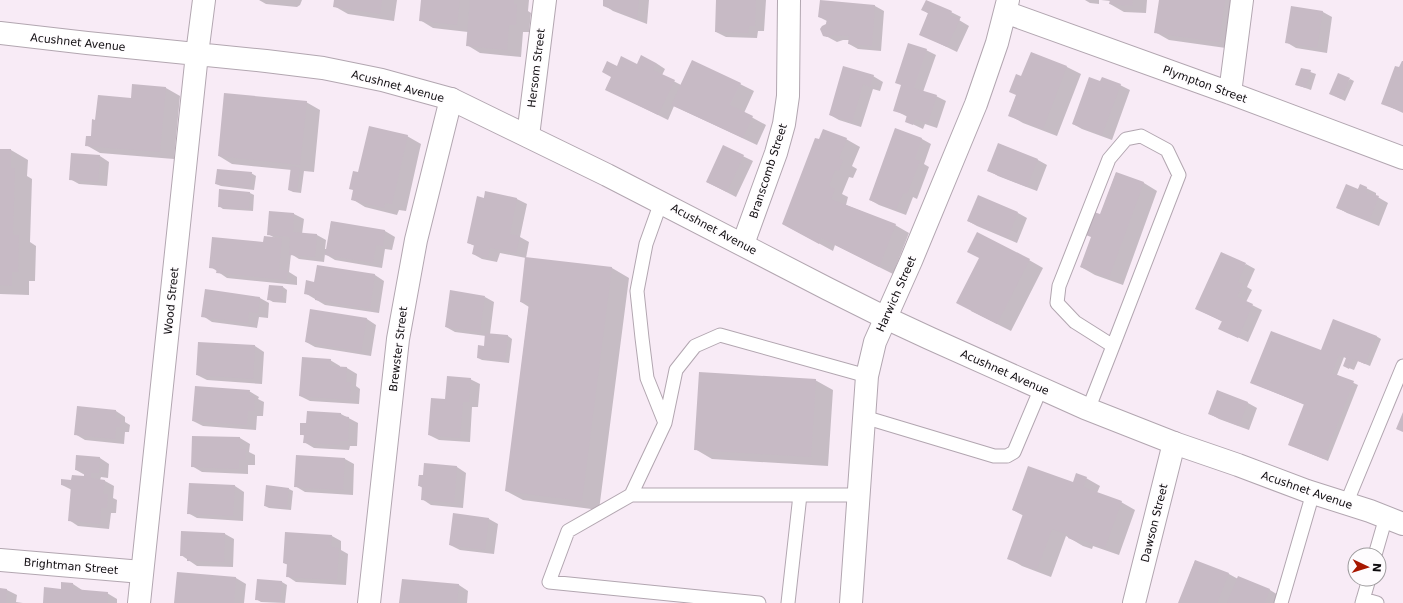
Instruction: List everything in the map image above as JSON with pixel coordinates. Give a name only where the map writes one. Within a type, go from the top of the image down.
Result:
[{"type":"street","name":"Wood Street","points":[[139,603],[204,0]]},
{"type":"street","name":"Hersom Street","points":[[528,136],[545,0]]},
{"type":"street","name":"Branscomb Street","points":[[743,244],[776,153],[784,124],[788,96],[789,0]]},
{"type":"street","points":[[1230,92],[1242,0]]},
{"type":"street","name":"Plympton Street","points":[[1007,6],[1403,158]]},
{"type":"street","name":"Harwich Street","points":[[851,603],[867,376],[875,342],[914,254],[976,104],[1007,6]]},
{"type":"street","name":"Acushnet Avenue","points":[[0,33],[266,61],[352,73],[451,99],[661,202],[886,318],[1088,410],[1174,443],[1313,493],[1370,511],[1394,521]]},
{"type":"street","name":"Brewster Street","points":[[369,603],[398,339],[416,240],[451,99]]},
{"type":"street","name":"Dawson Street","points":[[1134,603],[1174,443]]},
{"type":"street","name":"Brightman Street","points":[[0,560],[142,572]]},
{"type":"lane","points":[[1088,410],[1179,175],[1167,150],[1141,136],[1126,139],[1109,159],[1059,286],[1057,303],[1076,322],[1112,346]]},
{"type":"lane","points":[[661,202],[646,244],[637,291],[647,378],[665,423]]},
{"type":"lane","points":[[630,496],[665,423],[676,370],[695,346],[720,335],[867,376]]},
{"type":"lane","points":[[1346,504],[1403,366]]},
{"type":"lane","points":[[864,417],[994,456],[1007,456],[1014,452],[1041,388]]},
{"type":"lane","points":[[1281,603],[1313,493]]},
{"type":"lane","points":[[788,603],[800,495]]},
{"type":"lane","points":[[759,603],[708,601],[549,582],[568,531],[630,496],[858,495]]},
{"type":"lane","points":[[1379,547],[1394,521]]},
{"type":"lane","points":[[1366,587],[1362,601],[1378,603]]},
{"type":"building","points":[[334,0],[382,0],[380,14],[333,7]]},
{"type":"building","points":[[421,0],[460,0],[457,25],[419,21]]},
{"type":"building","points":[[470,0],[514,0],[514,4],[517,4],[516,25],[509,25],[507,50],[466,46]]},
{"type":"building","points":[[603,0],[639,0],[637,19],[603,6]]},
{"type":"building","points":[[716,0],[756,0],[755,26],[749,26],[748,33],[715,32]]},
{"type":"building","points":[[820,0],[875,5],[872,46],[848,44],[849,36],[823,36],[820,29],[826,24],[827,19],[818,17]]},
{"type":"building","points":[[926,0],[952,11],[950,15],[960,19],[947,47],[919,35],[928,13],[921,10]]},
{"type":"building","points":[[1110,0],[1133,0],[1132,6],[1109,4]]},
{"type":"building","points":[[1159,0],[1225,0],[1219,42],[1154,33]]},
{"type":"building","points":[[1291,6],[1323,11],[1317,48],[1285,43]]},
{"type":"building","points":[[908,43],[927,49],[914,88],[937,95],[928,123],[915,119],[913,125],[905,122],[907,115],[893,111],[901,85],[895,83]]},
{"type":"building","points":[[1031,52],[1067,66],[1043,129],[1008,116],[1016,95],[1009,92],[1016,74],[1021,76]]},
{"type":"building","points":[[641,55],[656,63],[653,70],[675,80],[658,115],[605,90],[611,77],[602,72],[607,61],[617,66],[621,56],[637,64]]},
{"type":"building","points":[[692,60],[741,83],[730,105],[753,116],[743,138],[671,105]]},
{"type":"building","points":[[1402,61],[1403,112],[1381,104],[1395,66],[1399,67]]},
{"type":"building","points":[[843,66],[874,75],[870,87],[863,84],[852,122],[829,115]]},
{"type":"building","points":[[1301,68],[1311,70],[1306,88],[1295,85]]},
{"type":"building","points":[[1338,73],[1350,78],[1341,99],[1329,94]]},
{"type":"building","points":[[1089,77],[1100,81],[1102,77],[1121,84],[1102,135],[1072,124]]},
{"type":"building","points":[[132,84],[166,87],[160,152],[85,146],[86,136],[91,136],[92,119],[95,120],[98,95],[131,98]]},
{"type":"building","points":[[224,93],[307,101],[300,165],[218,156]]},
{"type":"building","points":[[369,126],[408,135],[392,204],[385,203],[384,208],[351,200],[353,190],[349,189],[353,171],[358,172]]},
{"type":"building","points":[[895,128],[922,138],[915,159],[920,161],[907,194],[903,193],[896,210],[869,200]]},
{"type":"building","points":[[823,129],[847,138],[839,158],[843,160],[839,171],[835,170],[829,186],[835,189],[831,199],[896,224],[879,267],[821,238],[819,244],[782,224],[815,138],[819,139]]},
{"type":"building","points":[[998,143],[1038,159],[1027,187],[987,171]]},
{"type":"building","points":[[723,145],[744,155],[727,192],[706,182]]},
{"type":"building","points":[[0,149],[11,149],[11,168],[15,168],[13,235],[19,235],[18,272],[12,272],[12,286],[0,285]]},
{"type":"building","points":[[71,153],[100,155],[98,182],[69,180]]},
{"type":"building","points":[[291,166],[300,168],[297,192],[288,190]]},
{"type":"building","points":[[217,169],[252,172],[250,188],[215,184]]},
{"type":"building","points":[[1116,172],[1144,182],[1109,278],[1080,267],[1091,237],[1086,235],[1094,212],[1100,214]]},
{"type":"building","points":[[1346,184],[1358,189],[1360,184],[1367,187],[1366,192],[1379,196],[1369,221],[1336,208]]},
{"type":"building","points":[[219,189],[250,192],[249,209],[218,207]]},
{"type":"building","points":[[485,191],[517,198],[510,234],[520,236],[516,253],[490,248],[488,258],[472,254],[474,245],[467,243],[477,196],[484,198]]},
{"type":"building","points":[[978,195],[1018,212],[1008,238],[967,221]]},
{"type":"building","points":[[269,211],[294,213],[293,232],[317,234],[315,257],[289,255],[290,237],[267,235]]},
{"type":"building","points":[[331,221],[385,230],[383,246],[376,245],[373,263],[325,255]]},
{"type":"building","points":[[977,232],[1030,259],[997,324],[956,303],[979,258],[967,252]]},
{"type":"building","points":[[264,236],[282,238],[279,270],[288,270],[287,280],[216,273],[217,269],[209,268],[212,237],[263,242]]},
{"type":"building","points":[[1221,252],[1246,263],[1238,282],[1243,284],[1237,297],[1253,304],[1238,338],[1218,329],[1222,321],[1195,309]]},
{"type":"building","points":[[525,257],[612,267],[582,501],[505,491],[529,303],[520,302]]},
{"type":"building","points":[[317,265],[375,274],[370,309],[315,300],[315,296],[304,294],[306,280],[314,282]]},
{"type":"building","points":[[269,285],[283,286],[282,301],[267,300]]},
{"type":"building","points":[[205,289],[260,297],[258,313],[249,312],[248,323],[201,317]]},
{"type":"building","points":[[450,290],[485,296],[480,332],[445,327]]},
{"type":"building","points":[[310,309],[367,318],[361,352],[305,342]]},
{"type":"building","points":[[1333,319],[1377,336],[1365,364],[1353,359],[1349,369],[1343,366],[1346,358],[1339,355],[1332,373],[1354,381],[1324,459],[1288,445],[1304,404],[1250,383],[1271,331],[1321,350]]},
{"type":"building","points":[[485,333],[508,335],[505,361],[477,358],[478,345],[484,346]]},
{"type":"building","points":[[198,342],[255,345],[253,379],[196,375]]},
{"type":"building","points":[[302,357],[331,359],[330,366],[347,367],[346,382],[351,382],[350,400],[299,396]]},
{"type":"building","points":[[699,372],[816,379],[811,457],[694,450]]},
{"type":"building","points":[[447,376],[471,378],[469,402],[463,402],[460,438],[428,435],[431,398],[445,399]]},
{"type":"building","points":[[195,386],[250,390],[249,396],[255,396],[254,411],[248,411],[247,425],[192,421]]},
{"type":"building","points":[[1217,390],[1248,402],[1239,426],[1208,414]]},
{"type":"building","points":[[77,406],[116,410],[116,418],[121,418],[120,427],[116,427],[115,439],[74,435]]},
{"type":"building","points":[[307,411],[341,413],[341,416],[349,417],[348,441],[340,441],[340,445],[303,443],[304,435],[300,435],[300,423],[306,423]]},
{"type":"building","points":[[1403,412],[1403,432],[1396,429]]},
{"type":"building","points":[[192,436],[240,437],[240,449],[246,449],[245,460],[239,460],[239,469],[191,467]]},
{"type":"building","points":[[76,455],[100,457],[99,473],[91,473],[91,478],[105,480],[103,494],[108,494],[107,508],[101,508],[100,524],[68,521],[71,486],[61,485],[61,479],[71,480],[72,475],[84,476],[84,471],[75,470]]},
{"type":"building","points":[[296,455],[345,458],[343,490],[294,487]]},
{"type":"building","points":[[424,463],[457,466],[454,503],[421,500],[422,486],[418,486],[419,475],[423,475]]},
{"type":"building","points":[[1028,466],[1073,482],[1076,473],[1087,477],[1083,487],[1122,501],[1105,548],[1079,539],[1078,542],[1068,538],[1069,535],[1052,529],[1037,570],[1007,559],[1023,514],[1012,510]]},
{"type":"building","points":[[189,483],[235,485],[233,516],[187,514]]},
{"type":"building","points":[[266,485],[289,488],[287,508],[264,506]]},
{"type":"building","points":[[453,513],[489,518],[485,550],[449,545]]},
{"type":"building","points":[[181,531],[225,533],[224,562],[187,561],[187,556],[180,556]]},
{"type":"building","points":[[285,532],[332,535],[331,547],[339,548],[337,580],[286,577],[287,564],[283,563]]},
{"type":"building","points":[[1195,560],[1229,573],[1217,603],[1178,603]]},
{"type":"building","points":[[177,572],[236,577],[234,603],[174,603]]},
{"type":"building","points":[[1238,576],[1270,589],[1265,603],[1227,603]]},
{"type":"building","points":[[257,579],[282,581],[280,602],[255,600]]},
{"type":"building","points":[[402,579],[459,584],[457,603],[399,603]]},
{"type":"building","points":[[61,582],[73,583],[73,589],[108,592],[107,603],[43,603],[44,587],[61,589]]},
{"type":"building","points":[[0,588],[7,589],[6,603],[0,603]]}]
